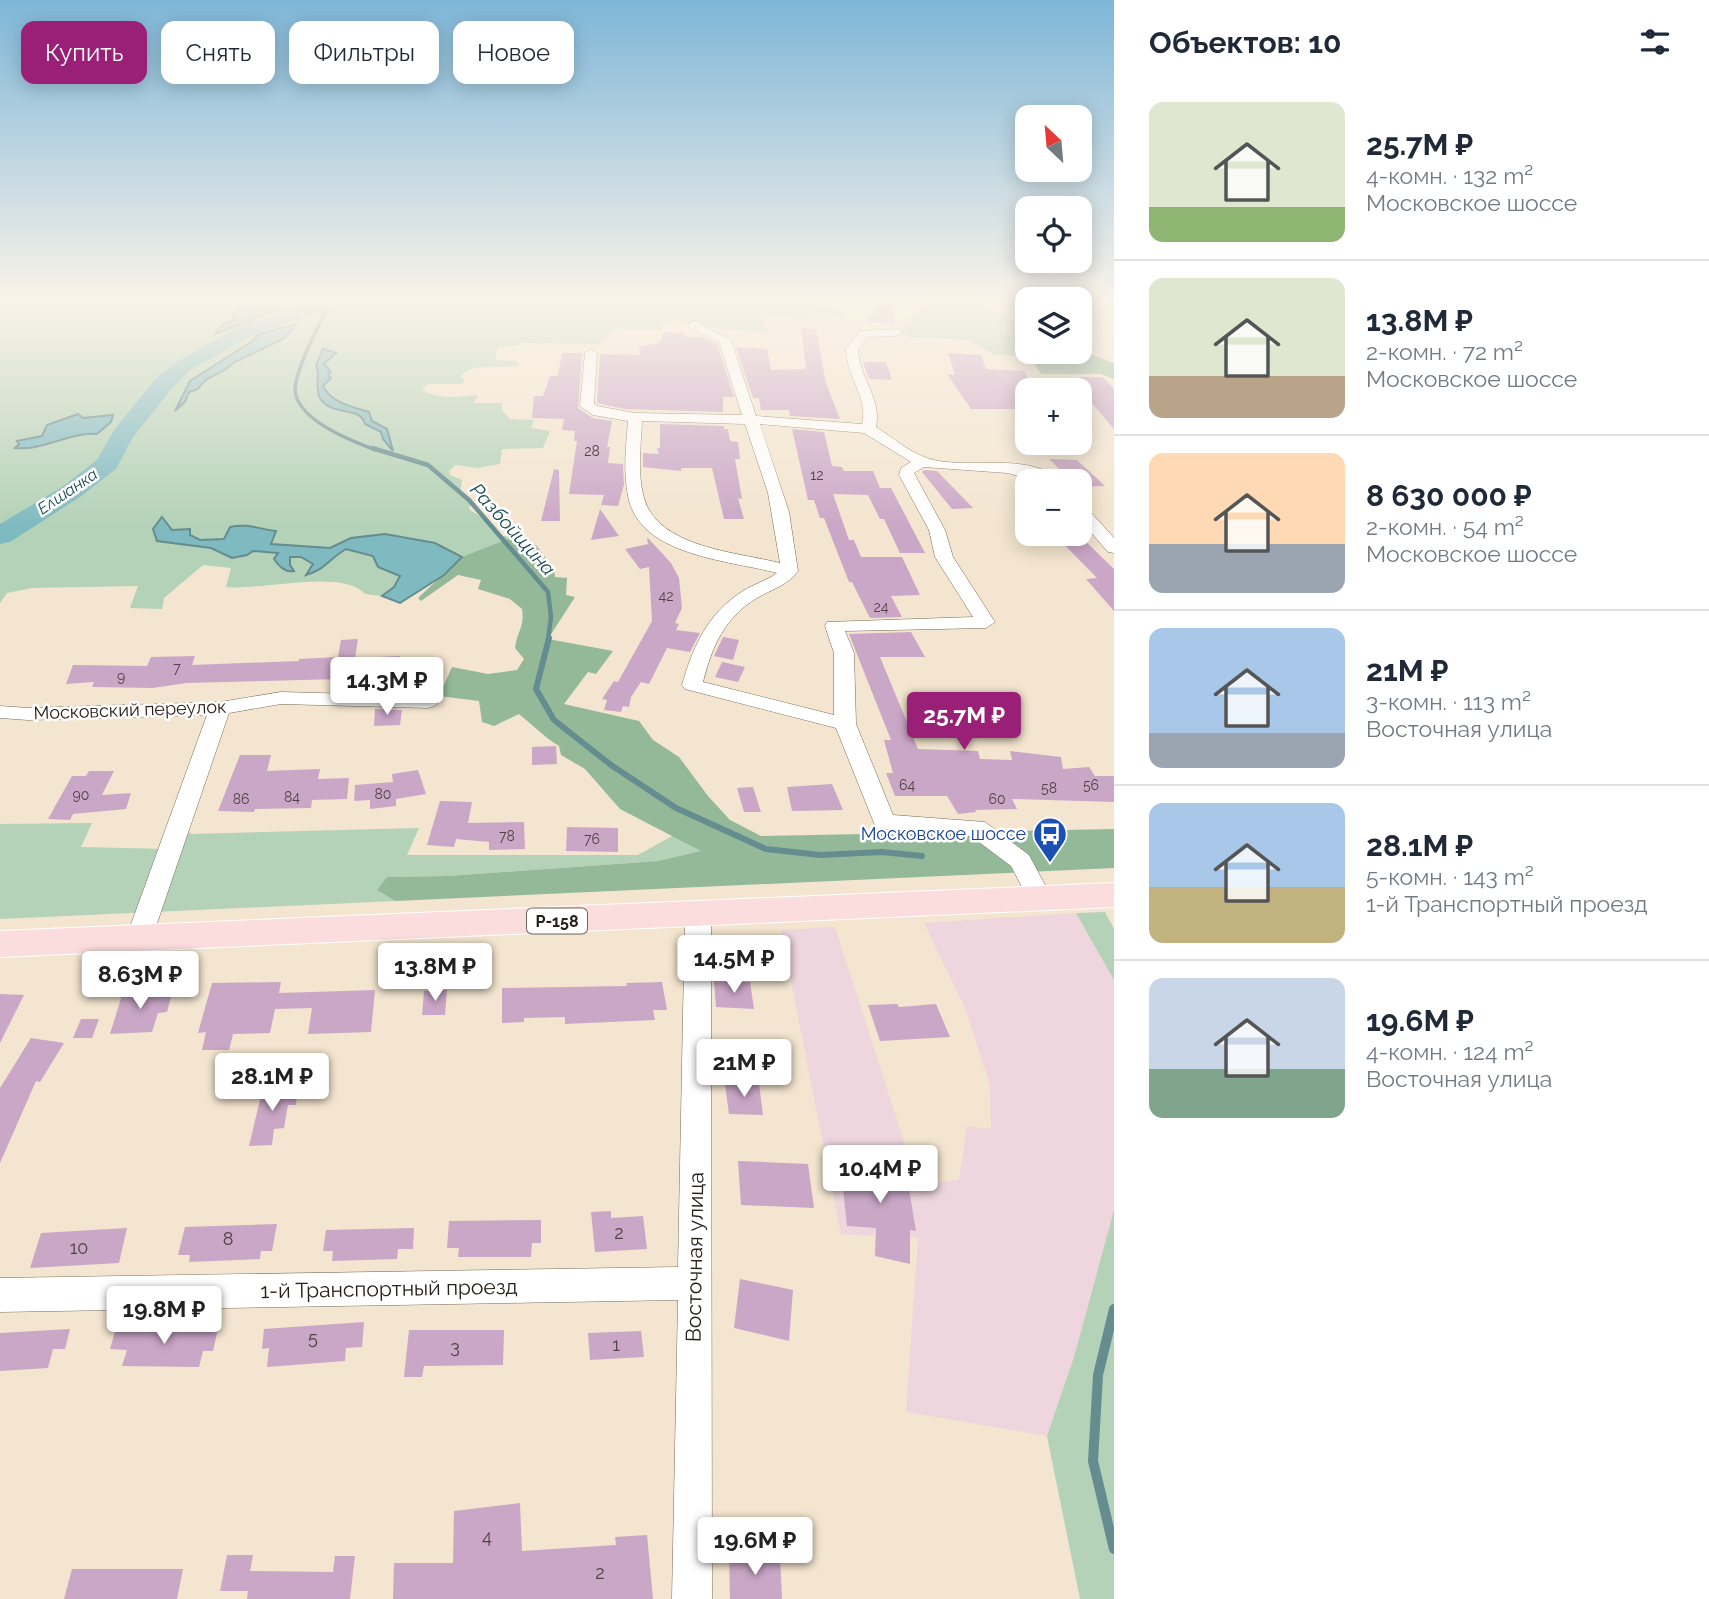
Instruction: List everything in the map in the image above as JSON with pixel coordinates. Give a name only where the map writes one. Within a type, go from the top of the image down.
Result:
[{"type":"main road","name":"Р-158","points":[[0,944],[1114,895]]},
{"type":"street","points":[[589,377],[587,406],[608,414],[751,420],[868,429],[922,461],[1015,474]]},
{"type":"street","points":[[733,377],[751,420],[788,535],[789,571],[781,580],[754,592],[726,611],[710,631],[692,685],[845,724]]},
{"type":"street","points":[[857,377],[873,407],[868,429]]},
{"type":"street","points":[[635,417],[630,455],[631,486],[644,519],[654,531],[670,541],[700,550],[789,571]]},
{"type":"street","points":[[922,461],[906,471],[907,475],[937,530],[944,557],[986,622],[834,626],[844,653],[845,724],[884,822],[977,828],[1020,862],[1040,898]]},
{"type":"street","points":[[1092,523],[1114,548]]},
{"type":"street","name":"Московский переулок","points":[[0,712],[28,714],[220,708],[281,698],[428,702]]},
{"type":"street","points":[[139,938],[220,708]]},
{"type":"street","name":"Восточная улица","points":[[692,1599],[698,915]]},
{"type":"street","name":"1-й Транспортный проезд","points":[[0,1296],[695,1283]]},
{"type":"shaded area","points":[[1076,913],[1114,980],[1114,1210],[1074,1357],[1047,1436],[906,1412],[918,1238],[841,1234],[781,930],[835,927],[918,1185],[959,1180],[967,1126],[991,1129],[990,1085],[965,1008],[924,923]]},
{"type":"green space","points":[[0,377],[461,377],[464,380],[463,384],[428,384],[422,389],[442,396],[478,395],[474,403],[502,403],[502,410],[510,419],[534,420],[531,428],[550,431],[543,448],[502,449],[500,464],[477,468],[456,465],[449,471],[450,475],[462,480],[460,492],[471,504],[469,509],[494,526],[502,536],[516,536],[463,557],[444,575],[400,603],[382,596],[365,594],[354,586],[339,582],[226,587],[231,568],[203,565],[164,598],[162,609],[130,608],[138,586],[32,588],[7,593],[0,603]]},
{"type":"green space","points":[[521,536],[523,545],[536,545],[554,569],[555,577],[567,578],[566,595],[575,597],[548,639],[613,651],[596,674],[588,672],[564,704],[639,721],[653,740],[679,757],[730,820],[761,836],[1114,829],[1114,868],[395,901],[377,890],[387,877],[448,876],[658,861],[701,851],[620,809],[585,769],[561,755],[559,746],[519,714],[494,726],[482,722],[479,701],[439,696],[452,667],[488,674],[517,670],[524,659],[515,648],[522,609],[510,599],[478,589],[481,580],[458,575],[421,601],[418,598],[462,557]]},
{"type":"green space","points":[[92,823],[81,847],[166,849],[174,826],[192,834],[419,828],[407,855],[638,855],[674,835],[702,851],[658,861],[448,876],[387,877],[378,890],[395,901],[0,919],[0,824]]},
{"type":"green space","points":[[1105,912],[1114,929],[1114,980],[1076,913]]},
{"type":"green space","points":[[1114,1210],[1114,1599],[1080,1599],[1047,1436],[1074,1357]]},
{"type":"water","points":[[197,377],[212,377],[198,389],[189,392],[185,402],[175,411],[190,381]]},
{"type":"water","points":[[318,377],[330,377],[323,386],[331,397],[343,404],[369,412],[372,421],[387,429],[393,451],[381,432],[365,424],[362,418],[351,412],[325,404],[318,390]]},
{"type":"water","points":[[78,414],[83,418],[113,415],[111,422],[97,434],[76,436],[36,447],[15,448],[19,444],[17,441],[42,436],[47,425]]},
{"type":"water","points":[[162,517],[172,530],[190,529],[190,535],[200,540],[224,539],[230,527],[242,526],[276,531],[271,544],[330,548],[351,538],[385,534],[435,543],[462,557],[444,575],[400,603],[382,596],[394,587],[400,576],[378,567],[373,556],[346,549],[318,570],[306,575],[313,564],[301,557],[290,557],[290,565],[294,571],[288,571],[274,559],[278,553],[253,551],[232,558],[211,548],[157,541],[153,529]]},
{"type":"building","points":[[550,377],[580,377],[578,408],[593,418],[612,421],[607,447],[610,447],[608,463],[623,464],[624,485],[618,506],[601,505],[604,495],[569,494],[577,441],[574,441],[575,431],[562,430],[564,419],[532,418],[534,396],[543,396]]},
{"type":"building","points":[[599,377],[727,377],[734,397],[723,397],[723,412],[625,409],[597,403]]},
{"type":"building","points":[[746,377],[825,377],[840,419],[790,416],[789,410],[761,410],[759,398],[753,398]]},
{"type":"building","points":[[868,377],[891,377],[892,380],[869,379]]},
{"type":"building","points":[[949,377],[1027,377],[1015,378],[1015,409],[971,409]]},
{"type":"building","points":[[1103,377],[1114,389],[1114,429],[1092,403],[1092,378],[1080,378]]},
{"type":"building","points":[[660,424],[724,426],[724,429],[728,429],[730,441],[738,442],[740,459],[735,459],[742,499],[738,498],[744,519],[724,519],[712,468],[681,468],[681,471],[643,467],[643,453],[659,454],[657,448],[660,448]]},
{"type":"building","points":[[792,429],[824,432],[832,466],[842,467],[844,471],[873,471],[880,488],[891,488],[925,553],[900,553],[884,519],[880,519],[868,495],[833,494],[849,540],[854,540],[861,557],[902,557],[920,595],[891,596],[902,617],[870,618],[852,582],[849,582],[824,518],[820,518],[814,500],[808,500]]},
{"type":"building","points":[[1049,459],[1077,460],[1087,469],[1059,469]]},
{"type":"building","points":[[554,469],[559,470],[560,521],[541,521]]},
{"type":"building","points":[[937,471],[973,508],[952,509],[922,472]]},
{"type":"building","points":[[1092,474],[1105,486],[1092,487]]},
{"type":"building","points":[[600,509],[619,536],[591,540]]},
{"type":"building","points":[[647,537],[671,563],[679,578],[682,608],[675,623],[679,624],[676,630],[700,633],[690,652],[667,648],[649,684],[641,682],[631,697],[629,707],[623,706],[621,712],[604,710],[607,700],[602,699],[614,681],[618,682],[652,621],[649,567],[640,569],[625,549],[648,544]]},
{"type":"building","points":[[1066,546],[1090,546],[1114,569],[1114,611],[1086,579],[1097,578]]},
{"type":"building","points":[[911,632],[925,657],[880,657],[918,749],[978,751],[980,759],[1012,760],[1010,751],[1061,757],[1063,769],[1089,767],[1095,776],[1114,776],[1114,802],[1012,799],[1017,809],[975,810],[976,812],[958,814],[947,796],[895,796],[886,773],[893,773],[884,740],[891,740],[849,634]]},
{"type":"building","points":[[723,637],[739,640],[733,660],[714,656]]},
{"type":"building","points":[[358,639],[355,658],[400,656],[400,666],[407,665],[404,693],[377,692],[379,678],[186,683],[153,688],[92,687],[94,682],[66,684],[73,665],[147,666],[151,657],[195,656],[192,665],[299,661],[338,657],[341,640]]},
{"type":"building","points":[[722,662],[745,667],[738,682],[715,677]]},
{"type":"building","points":[[375,709],[402,710],[400,725],[374,726]]},
{"type":"building","points":[[556,746],[557,764],[532,765],[532,747]]},
{"type":"building","points":[[240,755],[271,755],[267,771],[320,769],[318,779],[349,778],[347,799],[312,800],[311,808],[255,809],[254,812],[218,811]]},
{"type":"building","points":[[418,770],[426,794],[396,799],[396,806],[370,809],[370,800],[354,801],[355,785],[393,782],[392,774]]},
{"type":"building","points":[[89,771],[114,771],[102,795],[131,793],[126,809],[73,814],[70,820],[48,819],[72,776],[86,776]]},
{"type":"building","points":[[832,784],[843,810],[792,811],[787,787]]},
{"type":"building","points":[[753,787],[761,812],[744,812],[737,788]]},
{"type":"building","points":[[440,801],[472,802],[468,823],[524,822],[525,849],[489,850],[489,842],[456,839],[454,847],[427,845]]},
{"type":"building","points":[[567,827],[618,828],[618,852],[566,851]]},
{"type":"building","points":[[714,981],[750,982],[754,1009],[716,1007]]},
{"type":"building","points":[[281,982],[279,993],[375,990],[371,1032],[308,1034],[312,1008],[275,1009],[270,1033],[233,1034],[229,1050],[202,1050],[206,1032],[198,1033],[212,983]]},
{"type":"building","points":[[662,982],[667,1010],[653,1010],[655,1020],[565,1024],[565,1017],[524,1018],[524,1022],[502,1023],[502,988],[627,986],[626,983]]},
{"type":"building","points":[[173,990],[167,1012],[158,1013],[152,1032],[110,1034],[123,992]]},
{"type":"building","points":[[447,990],[445,1015],[422,1015],[424,991]]},
{"type":"building","points":[[0,994],[24,995],[0,1043]]},
{"type":"building","points":[[897,1004],[899,1007],[936,1004],[950,1037],[880,1041],[868,1005]]},
{"type":"building","points":[[81,1019],[99,1019],[92,1038],[73,1038]]},
{"type":"building","points":[[31,1038],[64,1043],[40,1082],[36,1081],[0,1163],[0,1088]]},
{"type":"building","points":[[725,1084],[759,1084],[763,1115],[729,1114]]},
{"type":"building","points":[[298,1085],[296,1105],[288,1105],[284,1128],[274,1129],[272,1145],[249,1146],[263,1087]]},
{"type":"building","points":[[840,1160],[905,1165],[916,1231],[910,1230],[910,1264],[875,1256],[876,1228],[847,1226]]},
{"type":"building","points":[[738,1161],[808,1164],[814,1208],[741,1205]]},
{"type":"building","points":[[611,1211],[611,1218],[643,1216],[647,1249],[595,1252],[591,1212]]},
{"type":"building","points":[[541,1220],[541,1243],[532,1243],[531,1257],[458,1257],[459,1248],[447,1248],[449,1221]]},
{"type":"building","points":[[277,1224],[272,1251],[261,1251],[260,1259],[189,1262],[190,1255],[178,1255],[185,1227]]},
{"type":"building","points":[[127,1228],[119,1263],[30,1268],[41,1233]]},
{"type":"building","points":[[414,1228],[413,1249],[398,1249],[397,1259],[332,1261],[333,1251],[323,1251],[326,1230]]},
{"type":"building","points":[[740,1279],[793,1290],[789,1341],[734,1328]]},
{"type":"building","points":[[364,1322],[362,1347],[346,1348],[345,1361],[267,1367],[269,1348],[262,1349],[264,1329]]},
{"type":"building","points":[[116,1328],[218,1329],[213,1351],[203,1351],[199,1367],[122,1366],[127,1350],[110,1349]]},
{"type":"building","points":[[70,1329],[65,1349],[53,1349],[48,1368],[0,1371],[0,1333]]},
{"type":"building","points":[[409,1330],[504,1330],[503,1365],[424,1366],[422,1377],[404,1377]]},
{"type":"building","points":[[641,1331],[644,1357],[590,1360],[588,1333]]},
{"type":"building","points":[[520,1503],[522,1551],[616,1545],[615,1537],[647,1535],[653,1599],[393,1599],[394,1563],[453,1563],[454,1511]]},
{"type":"building","points":[[729,1552],[780,1557],[782,1599],[730,1599]]},
{"type":"building","points":[[227,1555],[253,1555],[250,1571],[333,1572],[335,1556],[355,1556],[350,1599],[247,1599],[248,1591],[220,1591]]},
{"type":"building","points":[[72,1569],[183,1569],[177,1599],[64,1599]]},
{"type":"waterway","name":"Елшанка","points":[[0,536],[71,492],[107,464],[122,435],[171,377]]},
{"type":"waterway","name":"Разбойщина","points":[[298,377],[296,395],[311,417],[337,434],[376,450]]},
{"type":"waterway","name":"Разбойщина","points":[[372,448],[428,465],[469,500],[548,592],[551,617],[548,640]]},
{"type":"waterway","name":"Разбойщина","points":[[549,638],[536,689],[554,720],[611,765],[676,808],[766,849],[820,855],[882,852],[922,856]]},
{"type":"waterway","name":"Разбойщина","points":[[1114,1309],[1098,1375],[1093,1461],[1114,1549]]},
{"type":"place","name":"Московское шоссе","points":[[1050,864]]}]
